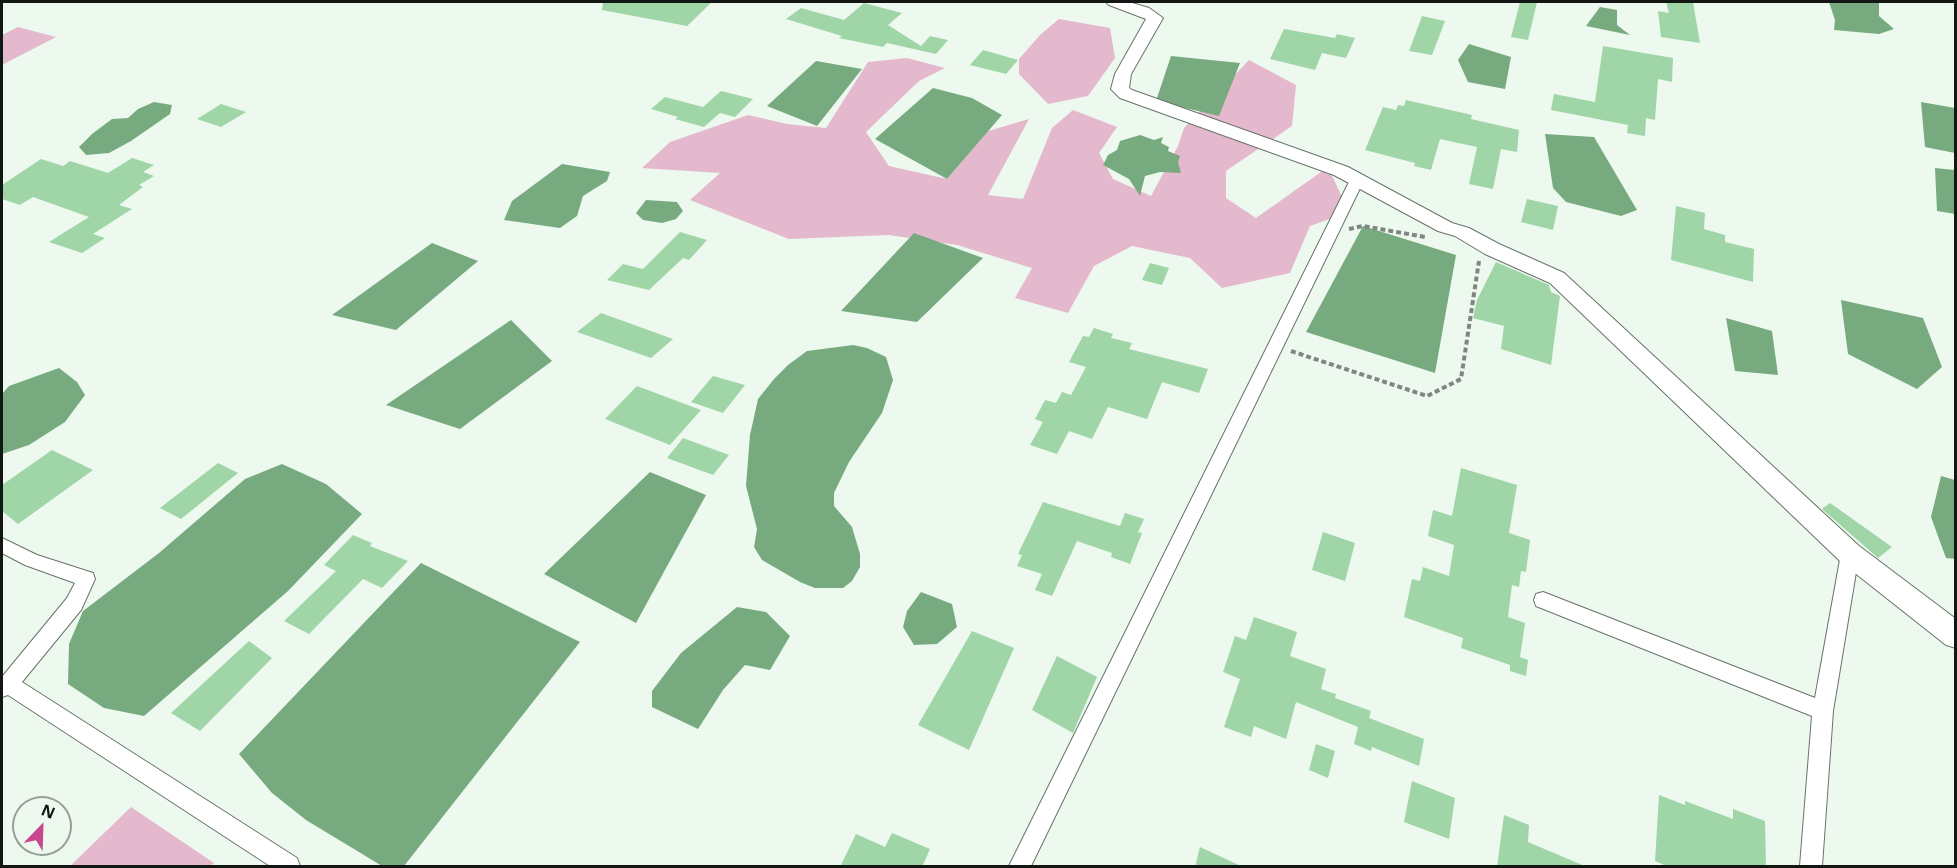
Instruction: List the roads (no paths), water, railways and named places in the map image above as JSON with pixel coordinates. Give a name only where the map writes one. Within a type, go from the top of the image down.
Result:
[{"type":"main road","points":[[1114,2],[1143,11],[1155,18],[1123,74],[1120,89],[1126,94],[1312,159],[1445,227],[1472,237],[1557,278],[1850,554],[1956,636]]},
{"type":"street","points":[[1020,867],[1357,180]]},
{"type":"street","points":[[2,545],[31,560],[86,579],[74,604],[5,686],[289,867]]},
{"type":"street","points":[[1811,867],[1823,711],[1850,554]]},
{"type":"street","points":[[1543,600],[1823,711]]}]
